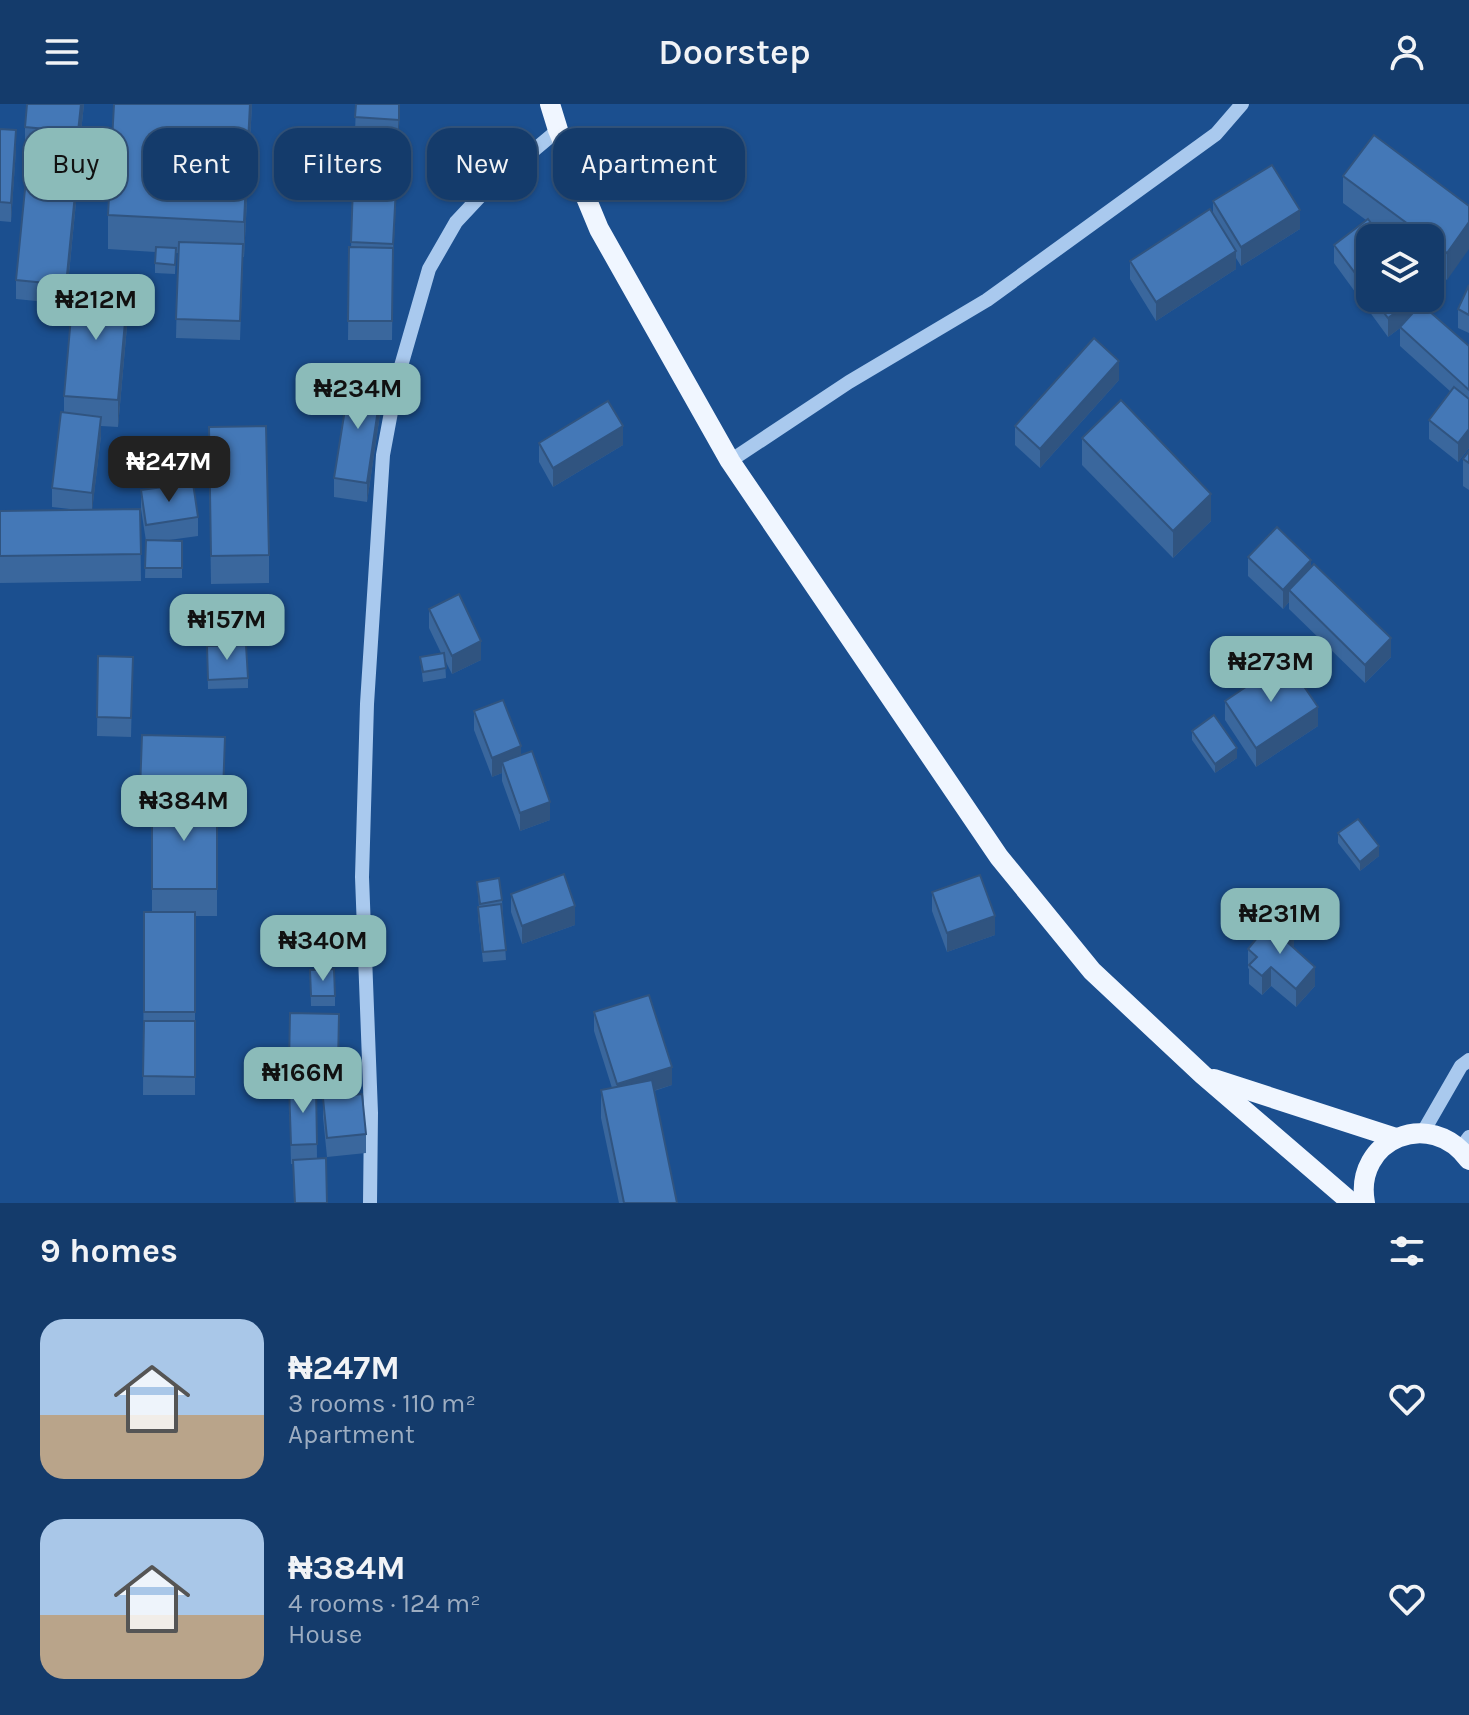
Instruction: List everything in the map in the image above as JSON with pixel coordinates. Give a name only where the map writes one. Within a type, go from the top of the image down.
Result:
[{"type":"main road","points":[[550,104],[557,128]]},
{"type":"main road","points":[[587,200],[599,229],[730,461],[999,857],[1092,971],[1203,1075],[1352,1203]]},
{"type":"main road","points":[[1203,1075],[1396,1138]]},
{"type":"main road","points":[[1365,1203],[1364,1180],[1370,1163],[1381,1148],[1396,1138],[1423,1132],[1441,1136],[1466,1148]]},
{"type":"street","points":[[730,461],[849,382],[987,300],[1216,134],[1242,104]]},
{"type":"street","points":[[370,1203],[371,1113],[362,877],[367,690],[383,455],[397,380],[429,269],[456,222],[485,191],[553,134]]},
{"type":"street","points":[[1423,1132],[1461,1066],[1469,1060]]},
{"type":"building","points":[[27,104],[81,104],[78,128],[25,127]]},
{"type":"building","points":[[114,104],[250,104],[249,128],[143,128],[143,200],[245,200],[244,222],[108,215],[109,200],[127,200],[127,128],[113,128]]},
{"type":"building","points":[[356,104],[399,104],[399,120],[355,117]]},
{"type":"building","points":[[0,129],[16,130],[11,203],[0,202]]},
{"type":"building","points":[[1374,135],[1469,206],[1469,222],[1447,253],[1444,251],[1444,224],[1408,224],[1343,176]]},
{"type":"building","points":[[1272,165],[1300,210],[1241,247],[1213,201]]},
{"type":"building","points":[[24,199],[74,200],[66,285],[16,280]]},
{"type":"building","points":[[352,200],[395,200],[393,244],[351,242]]},
{"type":"building","points":[[1210,209],[1236,251],[1156,302],[1130,261]]},
{"type":"building","points":[[1356,228],[1356,274],[1334,245]]},
{"type":"building","points":[[179,242],[243,244],[240,321],[176,319]]},
{"type":"building","points":[[156,247],[176,248],[175,265],[155,263]]},
{"type":"building","points":[[349,247],[393,248],[392,321],[348,321]]},
{"type":"building","points":[[74,283],[128,288],[118,400],[64,396]]},
{"type":"building","points":[[1469,285],[1469,315],[1458,309]]},
{"type":"building","points":[[1414,312],[1430,312],[1469,346],[1469,390],[1400,327]]},
{"type":"building","points":[[1094,338],[1119,361],[1040,449],[1015,426]]},
{"type":"building","points":[[350,378],[382,383],[367,483],[334,478]]},
{"type":"building","points":[[1454,387],[1469,399],[1469,429],[1458,443],[1429,420]]},
{"type":"building","points":[[1121,400],[1211,494],[1173,531],[1082,438]]},
{"type":"building","points":[[608,401],[623,426],[553,468],[539,443]]},
{"type":"building","points":[[61,412],[101,417],[92,493],[52,488]]},
{"type":"building","points":[[266,426],[269,555],[211,556],[209,427]]},
{"type":"building","points":[[193,483],[198,517],[146,525],[141,490]]},
{"type":"building","points":[[140,509],[141,554],[0,556],[0,511]]},
{"type":"building","points":[[1277,527],[1311,560],[1283,590],[1248,557]]},
{"type":"building","points":[[146,540],[182,541],[182,568],[145,568]]},
{"type":"building","points":[[1314,564],[1391,638],[1365,665],[1289,590]]},
{"type":"building","points":[[459,594],[481,641],[452,656],[429,609]]},
{"type":"building","points":[[246,645],[248,678],[208,680],[207,646]]},
{"type":"building","points":[[444,653],[446,668],[423,672],[420,657]]},
{"type":"building","points":[[98,656],[133,657],[131,718],[97,717]]},
{"type":"building","points":[[1286,660],[1318,707],[1256,748],[1225,701]]},
{"type":"building","points":[[503,700],[521,746],[492,758],[474,711]]},
{"type":"building","points":[[1214,715],[1237,748],[1215,764],[1192,731]]},
{"type":"building","points":[[142,735],[225,737],[223,793],[140,791]]},
{"type":"building","points":[[532,751],[550,802],[520,813],[502,762]]},
{"type":"building","points":[[152,797],[217,797],[217,889],[152,889]]},
{"type":"building","points":[[1358,819],[1379,846],[1360,862],[1338,833]]},
{"type":"building","points":[[564,874],[575,906],[522,926],[511,894]]},
{"type":"building","points":[[980,875],[995,916],[947,933],[932,892]]},
{"type":"building","points":[[499,878],[502,900],[480,904],[477,882]]},
{"type":"building","points":[[501,904],[506,950],[483,952],[478,907]]},
{"type":"building","points":[[144,912],[195,912],[195,1012],[144,1012]]},
{"type":"building","points":[[1282,922],[1294,933],[1286,941],[1315,967],[1296,989],[1271,967],[1262,976],[1249,965],[1257,957],[1248,949],[1266,927],[1273,933]]},
{"type":"building","points":[[334,969],[335,996],[311,996],[310,970]]},
{"type":"building","points":[[649,995],[672,1067],[617,1084],[594,1012]]},
{"type":"building","points":[[290,1013],[339,1014],[338,1066],[289,1065]]},
{"type":"building","points":[[144,1021],[195,1021],[195,1077],[143,1076]]},
{"type":"building","points":[[652,1080],[677,1203],[624,1203],[601,1090]]},
{"type":"building","points":[[289,1085],[316,1085],[317,1144],[291,1145]]},
{"type":"building","points":[[362,1094],[366,1134],[327,1138],[323,1098]]},
{"type":"building","points":[[326,1158],[327,1203],[295,1203],[293,1160]]}]
